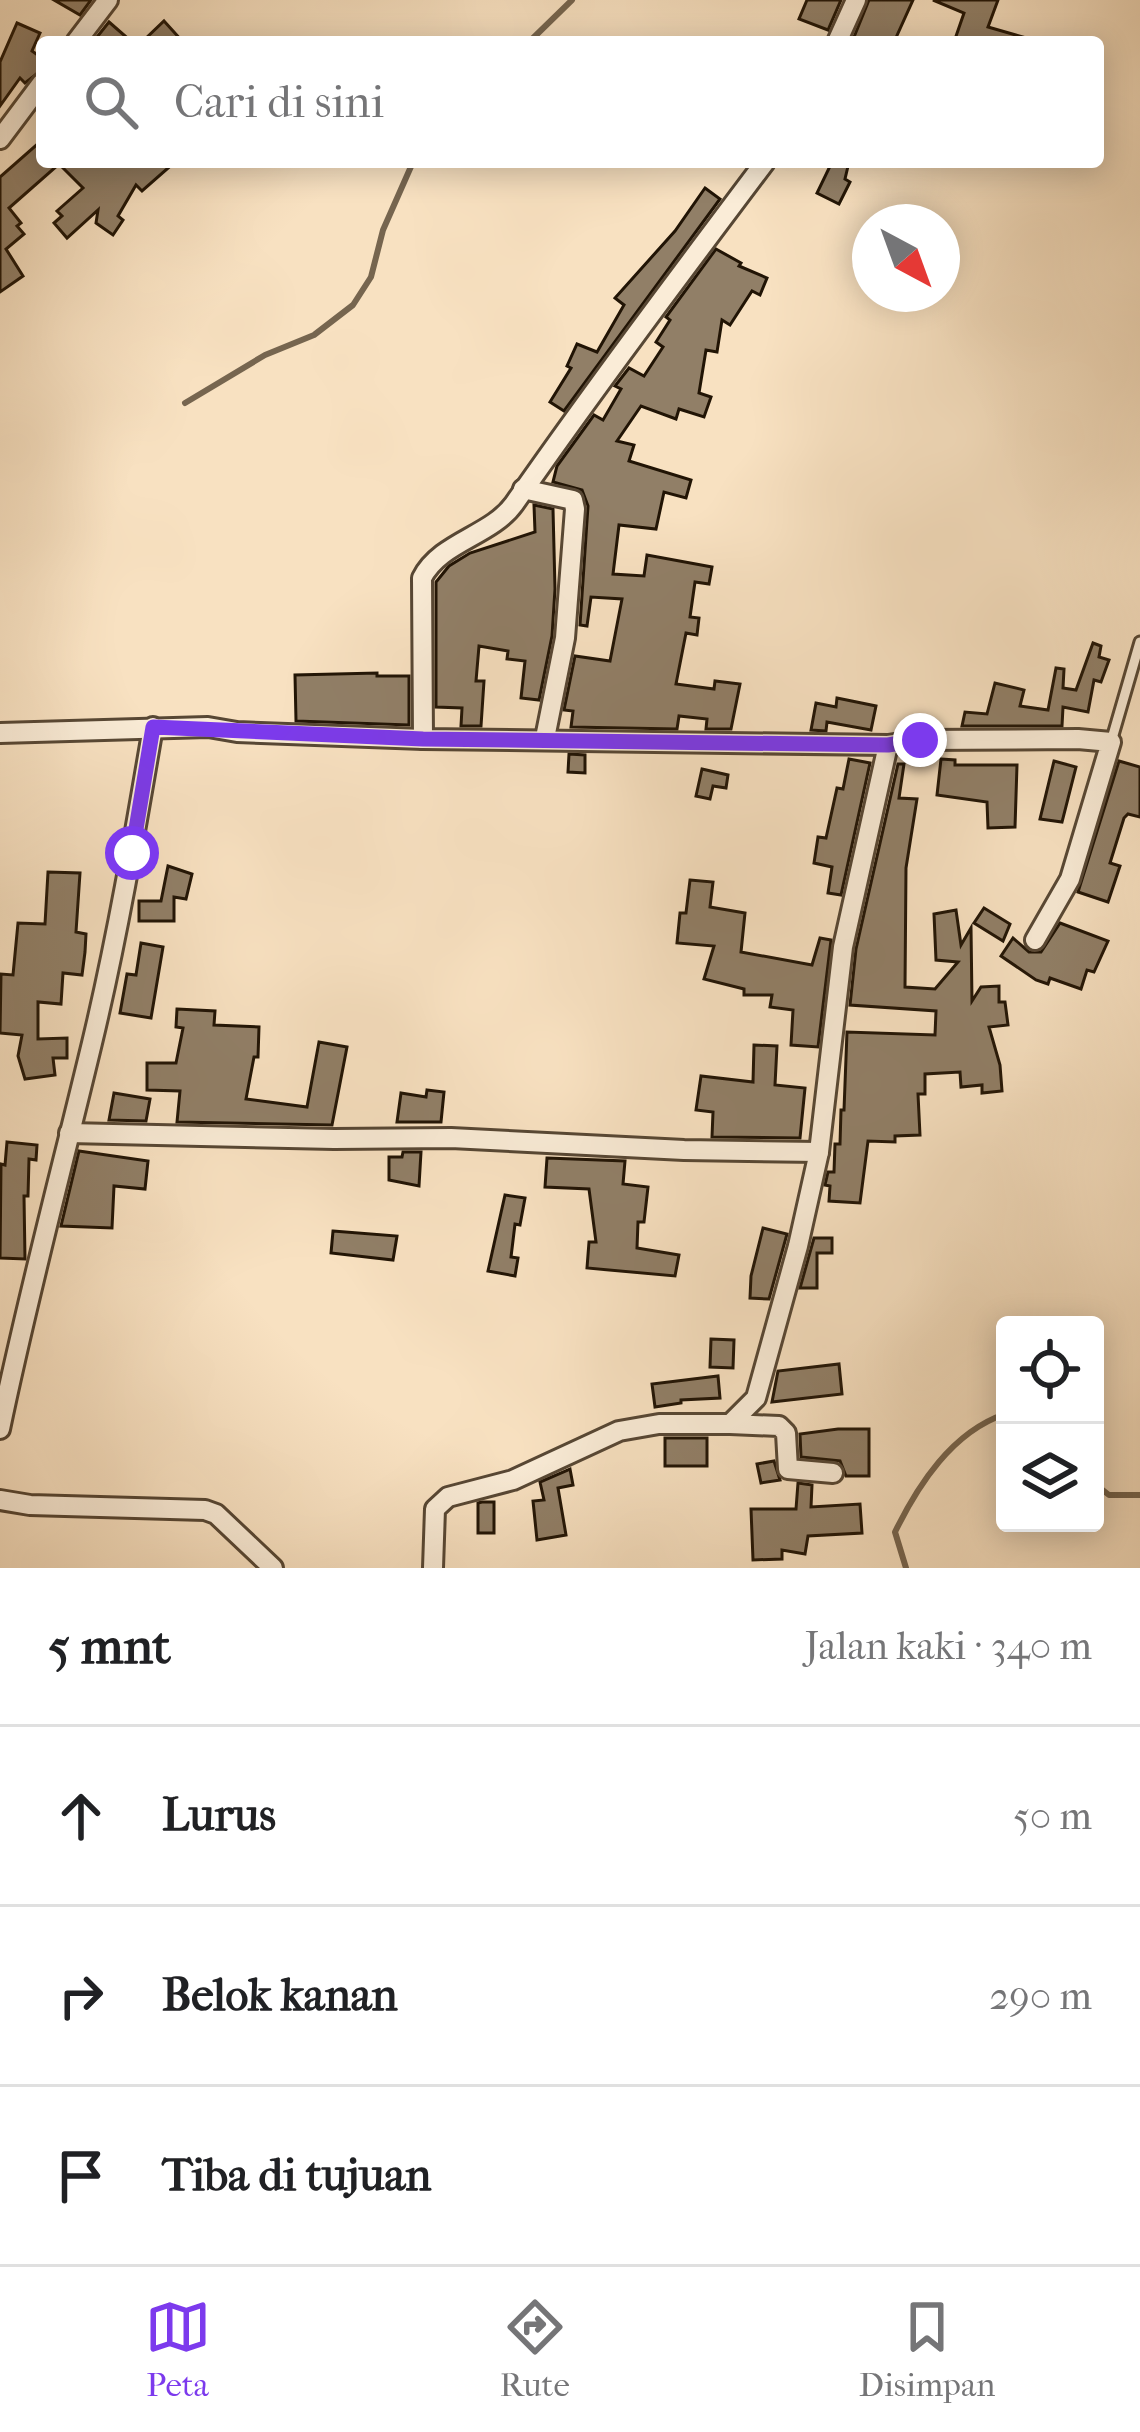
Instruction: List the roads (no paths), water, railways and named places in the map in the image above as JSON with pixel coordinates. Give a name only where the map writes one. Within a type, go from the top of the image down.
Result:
[{"type":"street","points":[[80,36],[107,0]]},
{"type":"street","points":[[840,36],[856,0]]},
{"type":"street","points":[[0,139],[36,91]]},
{"type":"street","points":[[423,739],[422,578],[433,561],[511,508],[761,168]]},
{"type":"street","points":[[523,489],[569,498],[575,509],[565,638],[545,739]]},
{"type":"street","points":[[0,1429],[132,853],[153,727]]},
{"type":"street","points":[[0,733],[153,727],[423,739],[888,745],[920,740],[1112,742],[1070,878],[1035,940]]},
{"type":"street","points":[[730,1424],[756,1398],[783,1309],[819,1152],[843,947],[888,745]]},
{"type":"street","points":[[69,1133],[451,1138],[819,1152]]},
{"type":"street","points":[[433,1568],[435,1509],[448,1497],[513,1480],[636,1427],[779,1426],[786,1433],[788,1469],[833,1473]]},
{"type":"street","points":[[0,1500],[211,1511],[273,1568]]},
{"type":"lane","points":[[1112,742],[1140,641]]},
{"type":"waterway","points":[[535,36],[572,0]]},
{"type":"waterway","points":[[185,403],[265,355],[314,335],[353,305],[371,277],[383,230],[410,168]]},
{"type":"waterway","points":[[906,1568],[895,1532],[914,1496],[953,1447],[996,1418]]},
{"type":"waterway","points":[[1104,1491],[1140,1495]]}]
